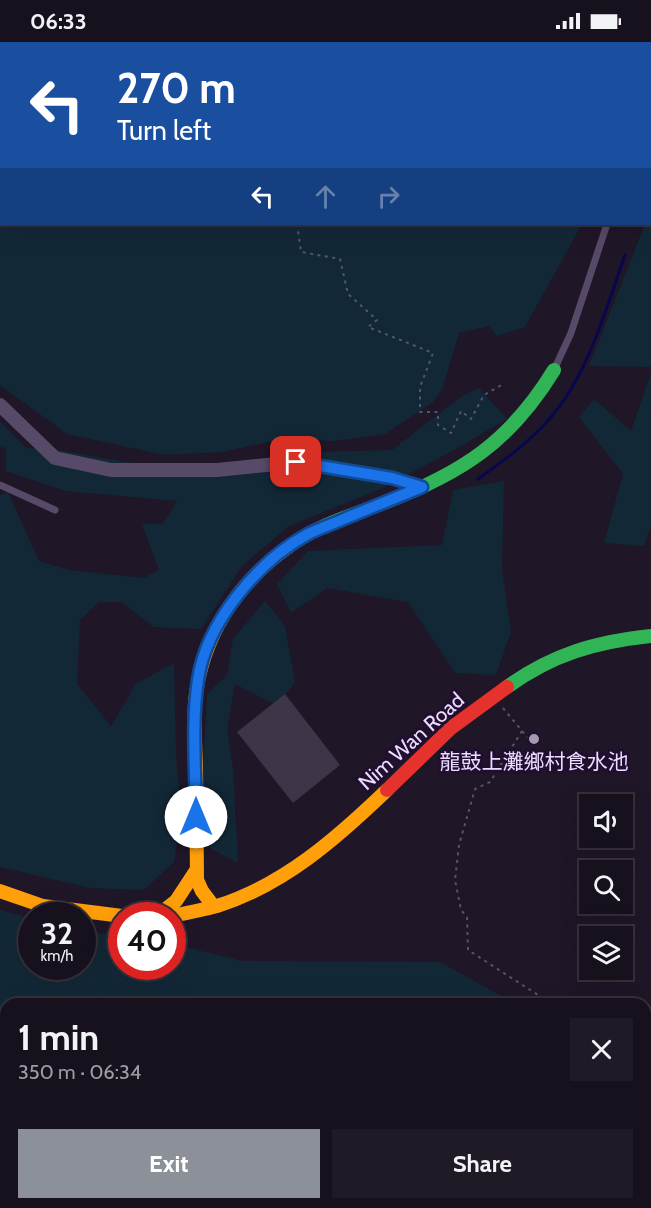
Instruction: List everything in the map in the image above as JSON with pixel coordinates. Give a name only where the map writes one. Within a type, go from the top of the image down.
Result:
[{"type":"street","points":[[214,907],[202,891],[197,880],[196,869],[196,696],[198,677],[207,647],[222,618],[259,571],[283,550],[308,534],[445,477],[471,461],[502,437],[527,410],[554,370]]},
{"type":"street","points":[[0,405],[55,458],[111,470],[217,470],[296,462],[392,478],[422,487]]},
{"type":"street","name":"Nim Wan Road","points":[[186,913],[244,897],[270,884],[318,853],[447,731],[525,674],[566,654],[621,639],[651,636]]},
{"type":"street","points":[[175,902],[196,869]]},
{"type":"street","points":[[0,891],[43,906],[108,914]]},
{"type":"lane","points":[[554,370],[571,333],[607,225]]},
{"type":"lane","points":[[0,485],[55,510]]},
{"type":"path","points":[[297,225],[301,252],[340,259],[348,294],[377,320],[368,327],[433,353],[420,387],[420,411],[438,412],[438,425],[451,433],[461,411],[471,419],[484,395],[503,384]]},
{"type":"path","points":[[502,708],[528,738]]},
{"type":"path","points":[[522,731],[490,782],[475,789],[459,844],[455,880],[461,910],[468,917],[468,950],[543,998]]},
{"type":"shaded area","points":[[0,225],[581,225],[525,327],[497,336],[489,326],[459,333],[443,387],[433,402],[385,434],[334,441],[285,438],[223,452],[165,455],[67,434],[0,385]]},
{"type":"shaded area","points":[[645,225],[651,225],[651,367],[589,366]]},
{"type":"shaded area","points":[[651,373],[651,525],[644,546],[604,543],[623,474],[579,417],[594,399],[631,431]]},
{"type":"shaded area","points":[[479,388],[507,419],[381,489],[289,526],[242,566],[201,629],[153,627],[122,602],[99,602],[80,620],[77,684],[111,726],[136,684],[174,663],[176,757],[181,811],[174,862],[144,890],[91,888],[0,867],[0,495],[8,492],[39,561],[69,570],[144,578],[159,570],[142,524],[163,524],[177,501],[66,491],[6,471],[6,448],[0,447],[0,421],[26,448],[64,451],[131,463],[214,465],[317,452],[392,450],[462,396]]},
{"type":"shaded area","points":[[504,481],[502,569],[511,632],[496,675],[455,673],[408,602],[327,588],[291,613],[277,584],[308,551],[442,545],[453,490]]},
{"type":"shaded area","points":[[265,601],[285,626],[295,683],[276,705],[235,684],[227,731],[233,768],[238,863],[210,848],[202,784],[207,694],[227,675],[233,639]]},
{"type":"shaded area","points":[[0,910],[18,915],[18,980],[96,980],[96,933],[108,934],[108,980],[186,980],[186,947],[242,961],[440,962],[505,998],[0,998]]},
{"type":"building","points":[[285,694],[340,765],[293,803],[237,732]]},
{"type":"waterway","points":[[478,479],[535,434],[558,409],[571,389],[592,346],[625,255]]},
{"type":"traffic: fast","points":[[288,547],[322,527],[412,492],[460,467],[482,452],[520,417],[554,370]]},
{"type":"traffic: fast","points":[[507,687],[541,666],[575,651],[611,642],[651,636]]},
{"type":"traffic: slow","points":[[214,907],[197,880],[195,702],[199,678],[213,635],[224,614],[252,578],[288,547]]},
{"type":"traffic: slow","points":[[186,913],[217,906],[241,897],[287,873],[329,842],[387,790]]},
{"type":"traffic: slow","points":[[175,902],[197,869]]},
{"type":"traffic: slow","points":[[0,891],[43,906],[108,914]]},
{"type":"traffic: jam","points":[[387,790],[451,728],[507,687]]},
{"type":"place","name":"龍鼓上灘鄉村食水池","points":[[534,739]]},
{"type":"route","points":[[196,817],[195,705],[198,677],[207,647],[222,618],[259,571],[283,550],[308,534],[422,487],[392,478],[296,462]]}]
